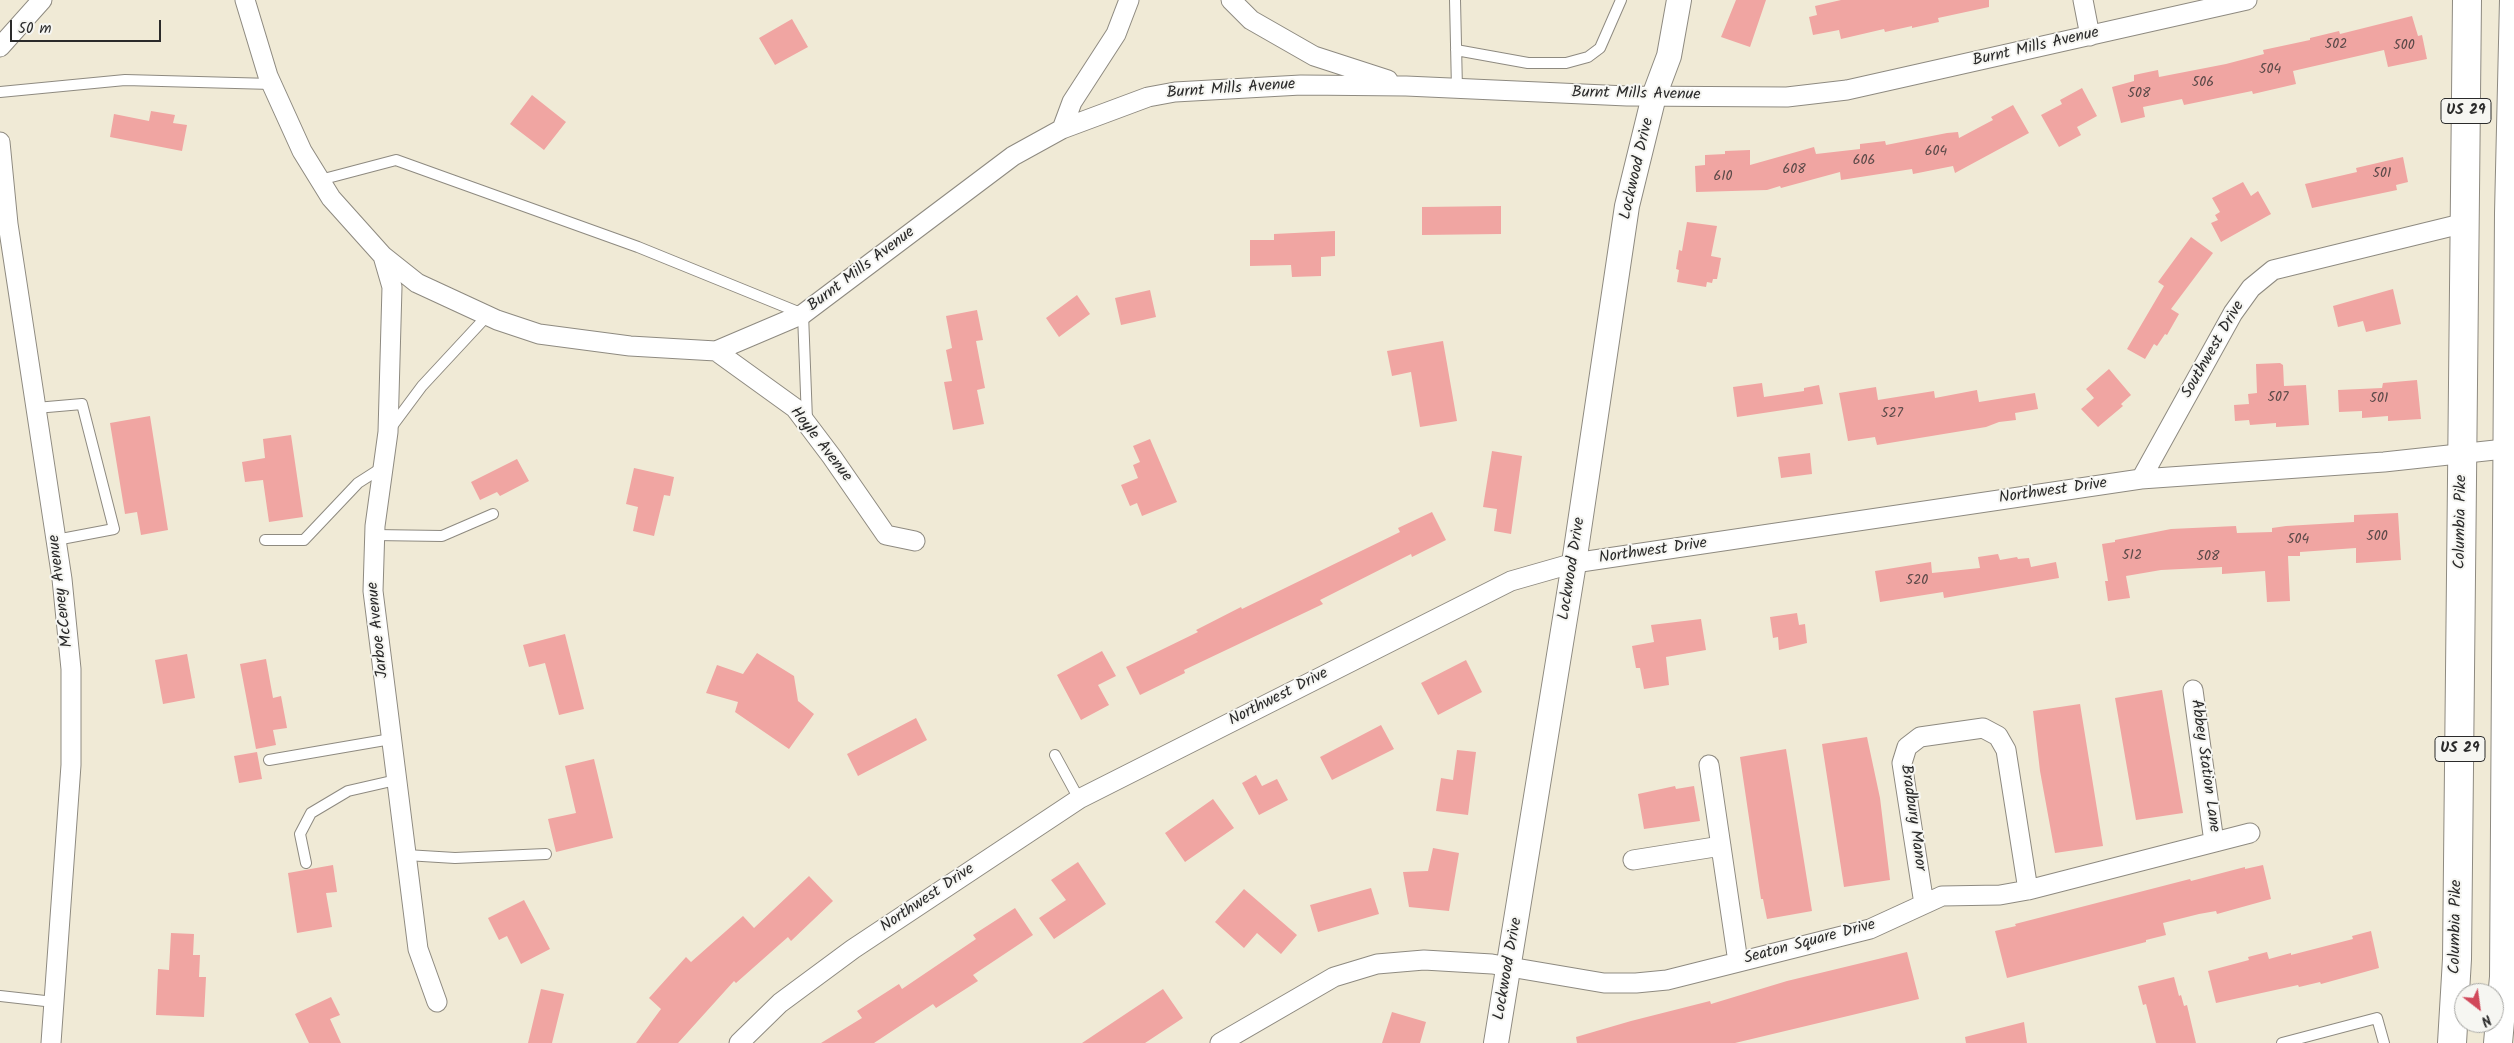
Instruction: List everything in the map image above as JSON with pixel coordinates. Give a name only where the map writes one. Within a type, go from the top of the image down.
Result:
[{"type":"highway","name":"Columbia Pike","points":[[2452,1043],[2457,959],[2467,0]]},
{"type":"highway","name":"US 29","points":[[2498,1043],[2504,977],[2512,449],[2514,0]]},
{"type":"street","points":[[0,47],[42,0]]},
{"type":"street","name":"Burnt Mills Avenue","points":[[245,0],[250,21],[272,84],[302,151],[331,198],[383,256],[417,283],[487,316],[539,334],[630,346],[716,351],[803,314],[1013,156],[1062,129],[1148,97],[1175,92],[1301,85],[1406,86],[1654,96],[1786,97],[1847,90],[2247,0]]},
{"type":"street","points":[[1062,129],[1072,102],[1116,34],[1129,0]]},
{"type":"street","points":[[1231,0],[1251,20],[1314,56],[1406,86]]},
{"type":"street","name":"Lockwood Drive","points":[[1654,96],[1652,51],[1672,0]]},
{"type":"street","name":"Lockwood Drive","points":[[1496,1043],[1574,563],[1628,206],[1654,96],[1669,56],[1679,0]]},
{"type":"street","points":[[2083,0],[2090,36]]},
{"type":"street","name":"McCeney Avenue","points":[[0,142],[8,224],[56,540],[70,669],[71,765],[51,1043]]},
{"type":"street","name":"Southwest Drive","points":[[2142,479],[2233,313],[2251,288],[2273,270],[2465,223]]},
{"type":"street","name":"Jarboe Avenue","points":[[383,256],[392,287],[388,432],[375,534],[373,591],[418,949],[437,1002]]},
{"type":"street","name":"Hoyle Avenue","points":[[716,351],[795,408],[886,535],[915,541]]},
{"type":"street","name":"Northwest Drive","points":[[739,1043],[780,1003],[853,949],[1079,799],[1510,581],[1574,563],[2142,479],[2384,462],[2512,449]]},
{"type":"street","name":"Abbey Station Lane","points":[[2194,690],[2214,842]]},
{"type":"street","name":"Bradbury Manor","points":[[1924,904],[1902,763],[1904,755],[1907,747],[1920,737],[1983,728],[1998,736],[2006,750],[2028,890]]},
{"type":"street","points":[[1709,765],[1738,962]]},
{"type":"street","name":"Seaton Square Drive","points":[[1220,1043],[1334,977],[1377,964],[1424,960],[1510,965],[1604,983],[1636,983],[1667,980],[1870,929],[1942,896],[2000,895],[2028,890],[2250,833]]},
{"type":"street","points":[[1633,860],[1721,846]]},
{"type":"lane","points":[[1455,0],[1457,89]]},
{"type":"lane","points":[[1456,50],[1528,63],[1566,63],[1588,57],[1600,48],[1621,0]]},
{"type":"lane","points":[[0,92],[125,80],[272,84]]},
{"type":"lane","points":[[320,180],[396,160],[638,247],[803,314],[808,425]]},
{"type":"lane","points":[[388,432],[422,386],[487,316]]},
{"type":"lane","points":[[36,408],[82,404],[114,529],[56,540]]},
{"type":"lane","points":[[266,540],[304,540],[358,483],[383,467]]},
{"type":"lane","points":[[375,534],[442,536],[493,514]]},
{"type":"lane","points":[[268,760],[392,739]]},
{"type":"lane","points":[[1055,755],[1079,799]]},
{"type":"lane","points":[[306,863],[300,834],[311,813],[348,791],[396,780]]},
{"type":"lane","points":[[406,855],[455,858],[546,854]]},
{"type":"lane","points":[[0,996],[54,1002]]},
{"type":"lane","points":[[2282,1043],[2377,1018],[2384,1043]]},
{"type":"building","points":[[1736,0],[1766,0],[1750,47],[1721,37]]},
{"type":"building","points":[[1841,0],[1989,0],[1989,7],[1938,18],[1939,22],[1912,28],[1912,26],[1885,32],[1884,29],[1841,39],[1839,30],[1813,35],[1809,17],[1817,15],[1815,6]]},
{"type":"building","points":[[2412,16],[2418,36],[2422,35],[2427,59],[2388,67],[2384,50],[2293,71],[2296,84],[2253,94],[2252,91],[2184,105],[2182,99],[2143,107],[2145,117],[2121,123],[2112,87],[2134,81],[2134,75],[2158,70],[2159,77],[2226,64],[2264,54],[2263,50],[2310,40],[2310,38],[2339,31],[2340,34]]},
{"type":"building","points":[[792,19],[808,47],[775,65],[759,38]]},
{"type":"building","points":[[2082,88],[2097,116],[2077,127],[2081,135],[2059,147],[2041,115],[2062,104],[2060,100]]},
{"type":"building","points":[[532,95],[566,122],[544,150],[510,124]]},
{"type":"building","points":[[2013,105],[2029,133],[1955,173],[1953,166],[1913,174],[1912,169],[1841,180],[1840,172],[1767,190],[1696,192],[1695,166],[1705,165],[1705,155],[1725,154],[1725,151],[1750,150],[1750,165],[1814,147],[1816,154],[1860,149],[1860,144],[1885,141],[1886,145],[1947,133],[1958,132],[1959,138],[1993,120],[1991,117]]},
{"type":"building","points":[[151,111],[175,115],[173,123],[187,125],[182,151],[110,137],[114,114],[149,121]]},
{"type":"building","points":[[2403,157],[2408,182],[2396,185],[2397,190],[2312,208],[2305,184],[2357,172],[2356,168]]},
{"type":"building","points":[[2243,182],[2251,196],[2258,191],[2271,214],[2221,242],[2211,223],[2218,220],[2215,215],[2220,212],[2212,198]]},
{"type":"building","points":[[1501,206],[1501,234],[1422,235],[1422,207]]},
{"type":"building","points":[[1687,222],[1717,226],[1711,256],[1721,258],[1717,279],[1713,279],[1712,283],[1707,282],[1706,287],[1677,282],[1679,270],[1676,269],[1679,250],[1682,251]]},
{"type":"building","points":[[1335,231],[1335,256],[1321,257],[1321,276],[1292,277],[1291,265],[1250,266],[1250,240],[1274,240],[1274,234]]},
{"type":"building","points":[[2191,237],[2213,253],[2171,309],[2179,314],[2167,335],[2165,334],[2157,346],[2154,344],[2145,359],[2127,349],[2164,286],[2158,282]]},
{"type":"building","points":[[2393,289],[2401,324],[2366,332],[2363,321],[2338,327],[2333,306]]},
{"type":"building","points":[[1150,290],[1156,317],[1121,325],[1115,298]]},
{"type":"building","points":[[1077,295],[1090,314],[1059,337],[1046,318]]},
{"type":"building","points":[[977,310],[983,340],[976,341],[985,388],[977,390],[984,424],[953,430],[944,382],[952,381],[946,350],[952,348],[946,316]]},
{"type":"building","points":[[1443,341],[1457,421],[1420,427],[1411,372],[1392,376],[1387,351]]},
{"type":"building","points":[[2280,363],[2283,365],[2284,386],[2306,385],[2309,425],[2276,427],[2276,423],[2250,425],[2249,420],[2235,421],[2234,405],[2249,404],[2248,394],[2257,393],[2256,364]]},
{"type":"building","points":[[2109,369],[2131,395],[2121,404],[2123,406],[2098,427],[2081,409],[2094,398],[2086,389]]},
{"type":"building","points":[[2417,380],[2421,419],[2388,421],[2388,416],[2362,418],[2362,411],[2339,412],[2338,390],[2382,388],[2383,383]]},
{"type":"building","points":[[1762,383],[1764,397],[1804,391],[1804,388],[1819,385],[1823,404],[1737,417],[1733,387]]},
{"type":"building","points":[[1876,387],[1878,400],[1934,391],[1935,398],[1977,390],[1979,402],[2035,393],[2038,409],[2015,413],[2016,420],[1999,422],[1986,427],[1877,445],[1875,437],[1848,441],[1839,393]]},
{"type":"building","points":[[150,416],[168,530],[141,535],[137,512],[125,514],[110,423]]},
{"type":"building","points":[[291,435],[303,517],[269,522],[263,480],[245,482],[242,462],[265,458],[263,439]]},
{"type":"building","points":[[1150,439],[1177,502],[1142,516],[1137,503],[1130,506],[1121,485],[1138,478],[1133,465],[1140,462],[1133,446]]},
{"type":"building","points":[[1492,451],[1522,456],[1511,534],[1494,531],[1497,509],[1483,507]]},
{"type":"building","points":[[1810,453],[1812,474],[1781,478],[1778,457]]},
{"type":"building","points":[[517,459],[529,481],[500,496],[497,492],[480,500],[471,482]]},
{"type":"building","points":[[634,468],[674,477],[670,496],[664,495],[654,536],[633,531],[638,507],[626,504]]},
{"type":"building","points":[[1432,512],[1446,540],[1412,557],[1411,554],[1320,600],[1323,604],[1184,670],[1185,673],[1140,695],[1126,667],[1198,632],[1196,630],[1241,607],[1242,609],[1400,532],[1398,528]]},
{"type":"building","points":[[2398,513],[2401,560],[2356,563],[2356,548],[2300,552],[2300,556],[2288,556],[2290,601],[2267,602],[2265,571],[2222,574],[2222,567],[2161,570],[2126,576],[2130,598],[2108,601],[2105,581],[2108,581],[2102,544],[2115,542],[2115,540],[2171,529],[2236,526],[2237,533],[2272,532],[2272,528],[2286,526],[2354,522],[2354,515]]},
{"type":"building","points":[[1998,554],[2000,560],[2017,557],[2018,559],[2029,558],[2031,567],[2056,562],[2059,578],[1944,598],[1943,592],[1880,602],[1875,571],[1931,562],[1932,573],[1980,568],[1978,557]]},
{"type":"building","points":[[1797,613],[1799,625],[1805,624],[1807,643],[1779,650],[1778,637],[1773,638],[1770,617]]},
{"type":"building","points":[[1701,619],[1706,650],[1666,657],[1669,685],[1644,689],[1640,668],[1636,668],[1632,646],[1654,642],[1651,625]]},
{"type":"building","points":[[565,634],[584,709],[559,715],[545,663],[529,667],[523,645]]},
{"type":"building","points":[[1102,651],[1116,676],[1098,685],[1109,705],[1081,720],[1057,675]]},
{"type":"building","points":[[757,653],[794,676],[798,701],[814,714],[789,749],[735,712],[738,702],[706,693],[717,665],[743,674]]},
{"type":"building","points":[[187,654],[195,698],[163,704],[155,660]]},
{"type":"building","points":[[266,659],[273,698],[281,696],[287,728],[273,730],[276,745],[256,749],[240,664]]},
{"type":"building","points":[[1466,660],[1482,692],[1438,715],[1421,683]]},
{"type":"building","points":[[2162,690],[2183,813],[2136,820],[2115,698]]},
{"type":"building","points":[[2080,704],[2103,846],[2055,853],[2040,771],[2033,711]]},
{"type":"building","points":[[916,718],[927,740],[858,776],[847,754]]},
{"type":"building","points":[[1381,725],[1394,749],[1332,780],[1320,757]]},
{"type":"building","points":[[1867,737],[1880,798],[1890,880],[1844,887],[1822,744]]},
{"type":"building","points":[[1786,749],[1812,911],[1767,919],[1763,899],[1761,899],[1740,757]]},
{"type":"building","points":[[1457,750],[1476,752],[1468,815],[1436,811],[1441,778],[1453,780]]},
{"type":"building","points":[[257,752],[262,779],[239,783],[234,756]]},
{"type":"building","points":[[594,759],[613,838],[556,852],[548,819],[576,813],[565,766]]},
{"type":"building","points":[[1256,775],[1262,786],[1277,779],[1288,800],[1259,815],[1242,783]]},
{"type":"building","points":[[1675,786],[1676,789],[1694,786],[1700,821],[1644,829],[1638,794]]},
{"type":"building","points":[[1213,799],[1234,828],[1185,862],[1165,833]]},
{"type":"building","points":[[1433,848],[1459,853],[1449,911],[1409,907],[1403,872],[1428,871]]},
{"type":"building","points":[[1078,862],[1106,904],[1054,939],[1039,918],[1066,900],[1051,880]]},
{"type":"building","points":[[333,865],[337,892],[326,893],[332,927],[297,933],[288,873]]},
{"type":"building","points":[[2263,865],[2271,899],[2217,914],[2216,911],[2163,923],[2166,935],[2146,940],[2146,942],[2007,978],[1995,931],[2016,926],[2015,924],[2190,879],[2191,881],[2245,867],[2245,869]]},
{"type":"building","points":[[809,876],[833,901],[791,941],[788,937],[736,983],[734,981],[678,1043],[636,1043],[661,1009],[649,998],[686,957],[691,962],[743,916],[754,928]]},
{"type":"building","points":[[1371,888],[1379,914],[1318,932],[1310,905]]},
{"type":"building","points":[[1244,889],[1297,935],[1281,954],[1257,933],[1244,948],[1215,922]]},
{"type":"building","points":[[524,900],[550,949],[521,964],[507,936],[499,940],[488,918]]},
{"type":"building","points":[[1015,908],[1033,935],[973,975],[978,981],[936,1008],[933,1004],[874,1043],[821,1043],[862,1018],[857,1011],[899,984],[902,989],[976,939],[973,935]]},
{"type":"building","points":[[2371,931],[2379,968],[2321,984],[2320,982],[2299,987],[2298,985],[2216,1003],[2208,971],[2249,960],[2248,957],[2267,952],[2269,959],[2291,953],[2291,955],[2353,939],[2352,936]]},
{"type":"building","points":[[171,933],[194,934],[193,955],[200,955],[199,977],[206,977],[204,1017],[156,1015],[158,969],[169,970]]},
{"type":"building","points":[[1907,952],[1919,999],[1735,1043],[1577,1043],[1576,1037],[1631,1021],[1710,1001],[1711,1004],[1787,981]]},
{"type":"building","points":[[2174,977],[2179,996],[2181,995],[2184,1006],[2187,1005],[2196,1043],[2156,1043],[2146,1004],[2143,1005],[2138,986]]},
{"type":"building","points":[[541,989],[564,994],[552,1043],[528,1043]]},
{"type":"building","points":[[1163,989],[1183,1018],[1145,1043],[1082,1043]]},
{"type":"building","points":[[331,997],[340,1015],[330,1019],[341,1043],[309,1043],[295,1014]]},
{"type":"building","points":[[1392,1012],[1426,1022],[1420,1043],[1382,1043]]},
{"type":"building","points":[[2024,1022],[2027,1043],[1966,1043],[1965,1037]]}]
